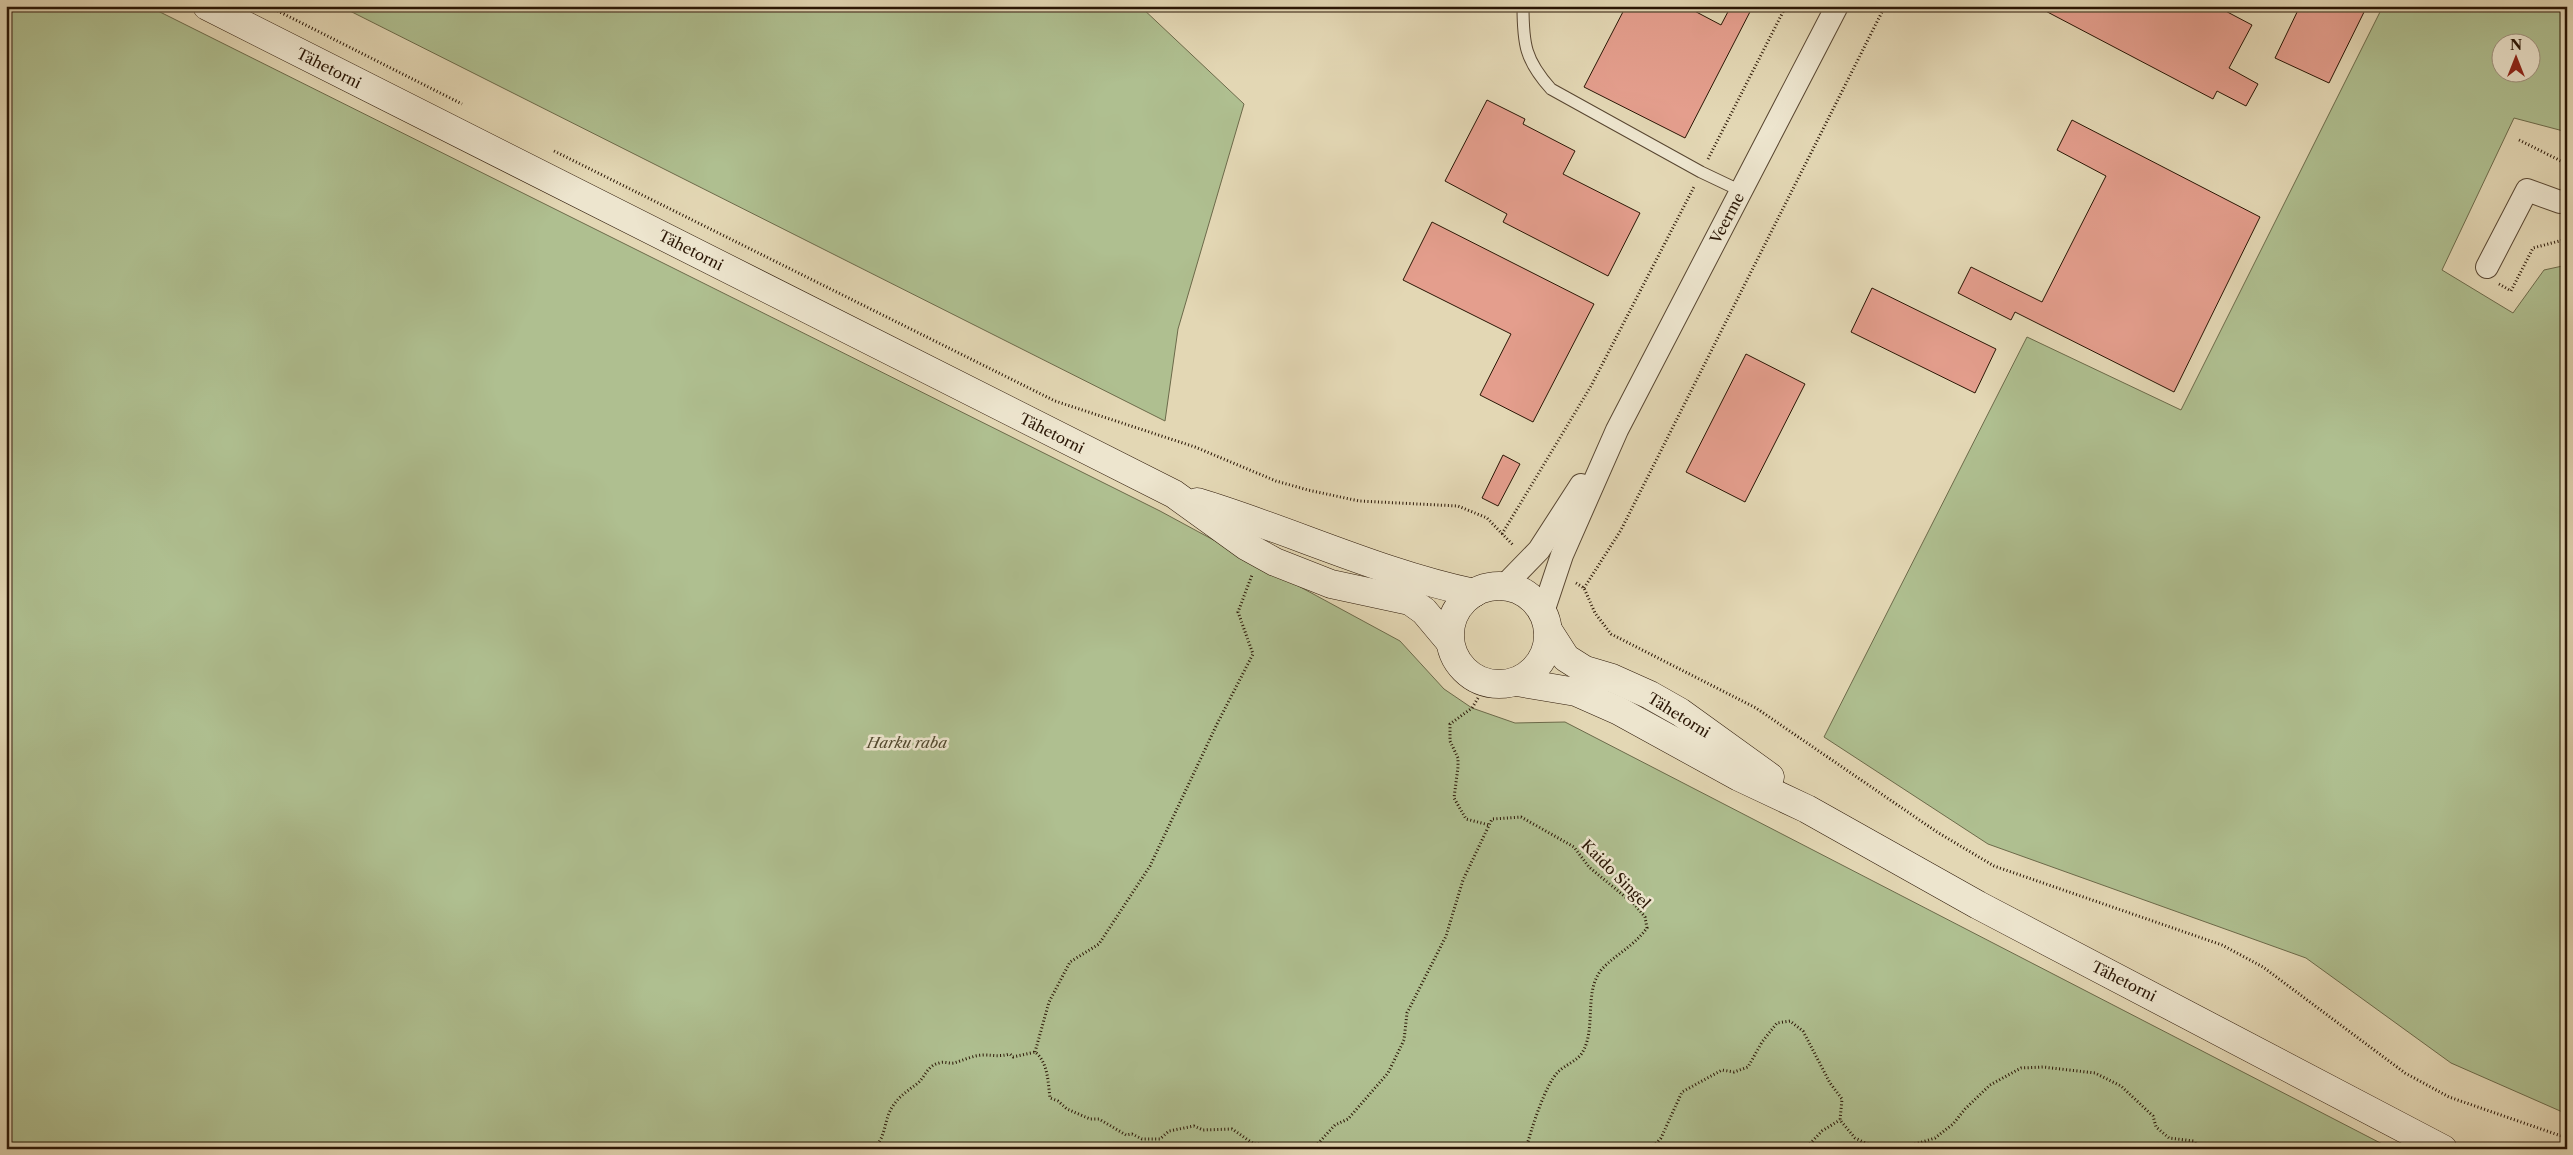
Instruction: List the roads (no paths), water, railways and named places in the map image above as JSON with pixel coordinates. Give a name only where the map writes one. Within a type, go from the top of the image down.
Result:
[{"type":"street","name":"Tähetorni","points":[[207,6],[1174,494],[1246,546],[1275,562],[1331,584],[1391,595],[1410,601],[1424,611],[1450,642]]},
{"type":"street","name":"Veerme","points":[[1546,621],[1562,555],[1617,430],[1837,6]]},
{"type":"street","points":[[2491,275],[2527,190],[2560,202],[2567,200]]},
{"type":"street","name":"Veerme","points":[[1504,586],[1539,550],[1617,430]]},
{"type":"street","name":"Tähetorni","points":[[1174,494],[1256,520],[1389,569],[1474,593]]},
{"type":"street","points":[[1504,586],[1513,588],[1530,597],[1546,621],[1547,646],[1541,661],[1531,674],[1516,682],[1495,685],[1474,678],[1458,663],[1450,642],[1450,628],[1454,614],[1462,602],[1474,593],[1488,587],[1504,586]]},
{"type":"street","name":"Tähetorni","points":[[1546,621],[1566,658],[1585,670],[1612,678],[1680,712],[1782,786],[1807,809]]},
{"type":"street","name":"Tähetorni","points":[[1516,682],[1576,692],[1619,711],[1738,777],[1807,809],[1978,905],[2443,1149]]},
{"type":"lane","points":[[1523,6],[1523,39],[1535,71],[1551,89],[1701,172],[1742,191]]},
{"type":"park label","name":"Harku raba","points":[[907,742]]}]
